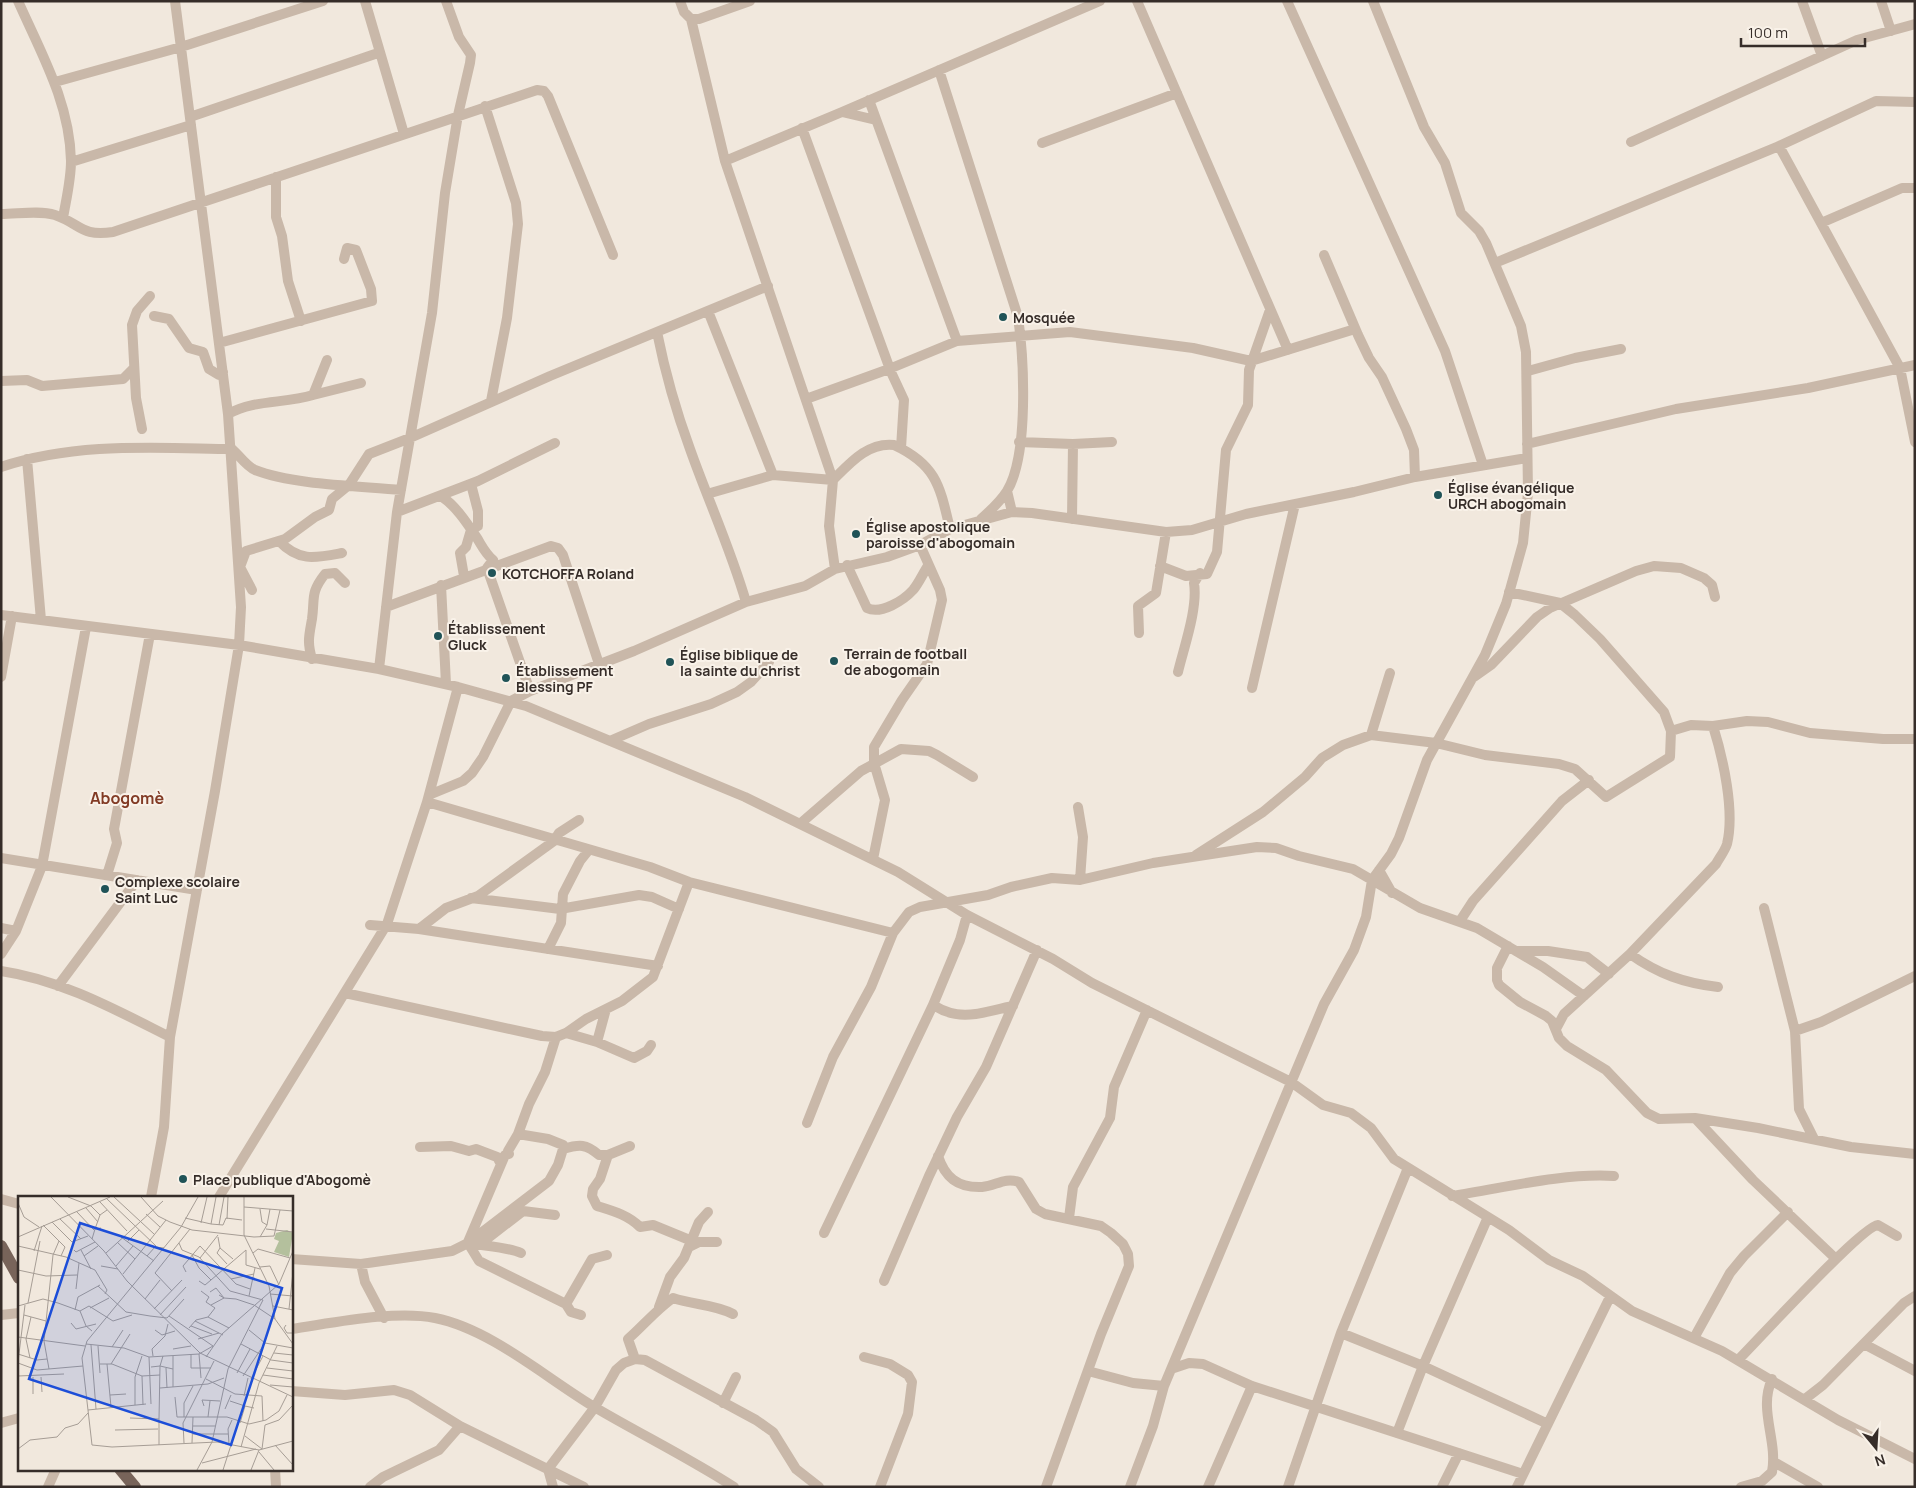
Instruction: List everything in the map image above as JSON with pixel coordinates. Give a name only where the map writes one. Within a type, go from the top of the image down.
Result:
[{"type":"main road","points":[[1,1246],[18,1276]]},
{"type":"main road","points":[[121,1470],[136,1487]]},
{"type":"street","points":[[18,1],[54,82],[68,126],[71,162],[63,218]]},
{"type":"street","points":[[151,1196],[164,1127],[170,1037],[239,645],[240,567],[232,449],[175,1]]},
{"type":"street","points":[[54,82],[181,47],[323,1]]},
{"type":"street","points":[[365,1],[378,53],[404,134]]},
{"type":"street","points":[[378,669],[397,512],[432,313],[446,193],[458,115],[471,55],[459,37],[446,1]]},
{"type":"street","points":[[680,1],[684,12],[691,19],[725,161],[833,480],[829,526],[835,569]]},
{"type":"street","points":[[691,19],[700,20],[750,1]]},
{"type":"street","points":[[725,161],[1100,1]]},
{"type":"street","points":[[1137,1],[1288,350]]},
{"type":"street","points":[[1287,1],[1444,351],[1483,464]]},
{"type":"street","points":[[1130,1487],[1153,1426],[1164,1386],[1174,1368],[1324,1004],[1354,950],[1366,917],[1372,880],[1392,854],[1436,743],[1485,655],[1509,592],[1523,544],[1528,493],[1528,371],[1521,326],[1479,231],[1460,213],[1445,164],[1424,127],[1373,1]]},
{"type":"street","points":[[1802,1],[1822,56]]},
{"type":"street","points":[[1881,1],[1891,31]]},
{"type":"street","points":[[1631,142],[1857,40],[1915,24]]},
{"type":"street","points":[[71,162],[378,53]]},
{"type":"street","points":[[939,70],[1018,317],[1020,335],[1022,387],[1017,464],[1007,491],[980,520]]},
{"type":"street","points":[[1,214],[42,213],[63,218],[84,232],[98,234],[200,204],[458,115],[537,90],[544,91],[613,255]]},
{"type":"street","points":[[1042,143],[1177,93]]},
{"type":"street","points":[[869,100],[957,341]]},
{"type":"street","points":[[1494,263],[1779,146],[1876,101],[1915,102]]},
{"type":"street","points":[[485,106],[516,203],[518,224],[507,318],[491,401]]},
{"type":"street","points":[[842,112],[876,120]]},
{"type":"street","points":[[802,128],[889,369],[904,400],[901,448]]},
{"type":"street","points":[[1779,146],[1900,368],[1915,442]]},
{"type":"street","points":[[276,177],[276,217],[282,236],[288,280],[301,321]]},
{"type":"street","points":[[1821,223],[1902,188],[1915,188]]},
{"type":"street","points":[[219,343],[249,333],[372,301],[371,289],[356,250],[347,248],[344,259]]},
{"type":"street","points":[[1324,255],[1355,329],[1369,358],[1382,377],[1406,429],[1414,450],[1415,477]]},
{"type":"street","points":[[252,590],[240,567],[246,551],[285,539],[315,517],[329,510],[332,499],[350,485],[369,454],[410,438],[491,401],[768,286]]},
{"type":"street","points":[[142,429],[133,369],[132,325],[137,311],[150,296]]},
{"type":"street","points":[[1160,566],[1186,576],[1200,573],[1207,574],[1217,552],[1226,450],[1248,405],[1248,382],[1252,361],[1270,310]]},
{"type":"street","points":[[708,311],[773,475]]},
{"type":"street","points":[[154,316],[169,318],[189,348],[203,352],[209,369],[219,375],[223,372]]},
{"type":"street","points":[[806,399],[889,369],[957,341],[1070,332],[1194,348],[1252,361],[1355,329]]},
{"type":"street","points":[[657,332],[670,389],[746,602]]},
{"type":"street","points":[[1528,371],[1575,358],[1622,349]]},
{"type":"street","points":[[313,395],[320,372],[327,360]]},
{"type":"street","points":[[1527,444],[1676,409],[1808,388],[1915,365]]},
{"type":"street","points":[[1,381],[28,380],[42,386],[123,379],[133,369]]},
{"type":"street","points":[[228,414],[242,406],[297,400],[362,384]]},
{"type":"street","points":[[1019,442],[1073,444],[1112,442]]},
{"type":"street","points":[[397,512],[471,484],[555,443]]},
{"type":"street","points":[[707,494],[773,475],[833,480],[859,454],[888,444],[901,448],[928,469],[936,479],[950,529]]},
{"type":"street","points":[[1072,519],[1073,444]]},
{"type":"street","points":[[1,467],[27,458],[51,453],[104,448],[232,449],[254,470],[292,478],[401,490]]},
{"type":"street","points":[[27,458],[41,620]]},
{"type":"street","points":[[428,798],[463,780],[472,772],[483,757],[511,701],[530,691],[746,602],[805,586],[835,569],[847,565],[887,557],[920,546],[950,529],[1012,512],[1032,513],[1166,532],[1192,530],[1220,521],[1415,477],[1527,458]]},
{"type":"street","points":[[464,576],[460,553],[466,548],[471,530],[478,526],[478,510],[471,484]]},
{"type":"street","points":[[1007,491],[1012,512]]},
{"type":"street","points":[[441,496],[453,504],[482,549],[493,560],[487,568]]},
{"type":"street","points":[[1252,688],[1295,504]]},
{"type":"street","points":[[1139,633],[1138,606],[1156,593],[1166,532]]},
{"type":"street","points":[[279,541],[288,551],[302,558],[342,553]]},
{"type":"street","points":[[386,607],[464,576],[551,546],[558,548],[563,555],[599,664]]},
{"type":"street","points":[[873,859],[885,800],[874,763],[874,747],[881,733],[927,664],[942,600],[940,590],[920,546]]},
{"type":"street","points":[[847,565],[865,604],[872,611],[882,609],[913,590],[928,566]]},
{"type":"street","points":[[1473,678],[1491,665],[1537,617],[1560,603],[1636,572],[1665,565],[1680,568],[1704,578],[1712,585],[1715,597]]},
{"type":"street","points":[[487,568],[530,691]]},
{"type":"street","points":[[312,659],[307,642],[312,617],[311,604],[316,585],[325,574],[335,573],[345,583]]},
{"type":"street","points":[[1178,672],[1195,590],[1194,583],[1200,573]]},
{"type":"street","points":[[441,585],[446,684]]},
{"type":"street","points":[[1193,856],[1263,812],[1305,776],[1322,758],[1344,745],[1371,735],[1436,743],[1485,755],[1559,764],[1575,769],[1606,797],[1615,790],[1630,784],[1670,757],[1671,731],[1664,712],[1600,639],[1560,603],[1509,592]]},
{"type":"street","points":[[1,615],[239,645],[378,669],[458,687],[511,701],[612,740],[801,823],[873,859],[948,901],[967,915],[1037,950],[1092,983],[1291,1082],[1323,1106],[1352,1113],[1371,1128],[1390,1155],[1452,1196],[1488,1217],[1549,1260],[1583,1276],[1632,1311],[1694,1338],[1738,1360],[1838,1420],[1915,1459]]},
{"type":"street","points":[[1,677],[12,616]]},
{"type":"street","points":[[1,954],[16,931],[42,866],[86,627]]},
{"type":"street","points":[[107,876],[117,843],[114,829],[150,634]]},
{"type":"street","points":[[612,740],[649,724],[711,704],[737,692],[751,682],[769,662]]},
{"type":"street","points":[[1371,735],[1390,673]]},
{"type":"street","points":[[220,1196],[387,924],[428,798],[458,687]]},
{"type":"street","points":[[1671,731],[1691,725],[1713,726],[1747,721],[1768,722],[1810,733],[1883,739],[1915,739]]},
{"type":"street","points":[[1556,1029],[1564,1014],[1630,954],[1716,864],[1726,847],[1729,833],[1728,806],[1713,726]]},
{"type":"street","points":[[801,823],[851,779],[874,763],[902,749],[929,751],[944,758],[973,777]]},
{"type":"street","points":[[1460,921],[1473,901],[1562,801],[1588,780]]},
{"type":"street","points":[[428,798],[554,841],[650,867],[689,882],[893,933]]},
{"type":"street","points":[[1078,807],[1083,838],[1080,880]]},
{"type":"street","points":[[419,929],[446,908],[478,896],[554,841],[559,833],[579,820]]},
{"type":"street","points":[[807,1123],[833,1056],[871,987],[893,933],[908,912],[920,907],[988,895],[1011,887],[1052,878],[1080,880],[1193,856],[1257,847],[1276,848],[1299,856],[1353,869],[1420,908],[1478,928],[1555,975],[1584,996]]},
{"type":"street","points":[[548,949],[561,923],[564,909],[562,902],[563,894],[580,861],[588,851]]},
{"type":"street","points":[[1,858],[197,890]]},
{"type":"street","points":[[1379,870],[1392,893]]},
{"type":"street","points":[[58,986],[136,880]]},
{"type":"street","points":[[468,1243],[501,1164],[518,1134],[529,1104],[561,1035],[645,985],[654,977],[689,882]]},
{"type":"street","points":[[471,898],[564,909],[639,895],[652,897],[678,909]]},
{"type":"street","points":[[1764,908],[1795,1031],[1799,1109],[1814,1139]]},
{"type":"street","points":[[824,1233],[933,1005],[960,940],[967,915]]},
{"type":"street","points":[[370,924],[387,924],[658,966]]},
{"type":"street","points":[[1,928],[16,931]]},
{"type":"street","points":[[1512,949],[1548,951],[1587,957],[1609,974]]},
{"type":"street","points":[[1512,949],[1497,968],[1499,985],[1520,1002],[1546,1016],[1556,1029],[1559,1038],[1567,1046],[1606,1070],[1647,1113],[1659,1119],[1696,1118],[1851,1147],[1900,1154],[1915,1154]]},
{"type":"street","points":[[884,1281],[956,1116],[986,1068],[1037,950]]},
{"type":"street","points":[[1548,951],[1555,975]]},
{"type":"street","points":[[1630,954],[1652,969],[1673,978],[1718,987]]},
{"type":"street","points":[[1,971],[28,975],[110,1006],[170,1037]]},
{"type":"street","points":[[1795,1031],[1821,1022],[1915,976]]},
{"type":"street","points":[[345,993],[542,1036],[561,1035],[597,1042],[634,1058],[647,1051],[651,1044]]},
{"type":"street","points":[[933,1005],[947,1014],[959,1016],[1013,1006]]},
{"type":"street","points":[[597,1042],[606,1009]]},
{"type":"street","points":[[1069,1218],[1073,1187],[1110,1118],[1114,1087],[1147,1010]]},
{"type":"street","points":[[1696,1118],[1753,1180],[1835,1258]]},
{"type":"street","points":[[518,1134],[548,1139],[563,1145],[564,1149]]},
{"type":"street","points":[[292,1259],[361,1264],[452,1251],[468,1243],[549,1181],[564,1149],[578,1144],[588,1146],[599,1155],[608,1155],[630,1146]]},
{"type":"street","points":[[420,1147],[451,1146],[469,1152],[476,1149],[497,1157],[501,1164]]},
{"type":"street","points":[[608,1155],[600,1179],[593,1189],[592,1196],[597,1206],[618,1212],[640,1227],[653,1225],[690,1244],[717,1242]]},
{"type":"street","points":[[938,1156],[947,1177],[958,1182],[981,1187],[1012,1179],[1020,1182],[1036,1209],[1045,1214],[1101,1226],[1123,1244],[1128,1254],[1129,1266],[1101,1334],[1046,1487]]},
{"type":"street","points":[[1288,1487],[1341,1333],[1408,1168]]},
{"type":"street","points":[[1452,1196],[1564,1178],[1589,1175],[1614,1176]]},
{"type":"street","points":[[1,1199],[18,1204]]},
{"type":"street","points":[[479,1245],[523,1211],[555,1215]]},
{"type":"street","points":[[659,1308],[670,1277],[690,1244],[699,1222],[708,1212]]},
{"type":"street","points":[[1694,1338],[1730,1273],[1744,1256],[1788,1212]]},
{"type":"street","points":[[1397,1433],[1423,1366],[1488,1217]]},
{"type":"street","points":[[1738,1360],[1835,1258],[1874,1225],[1878,1225],[1897,1236]]},
{"type":"street","points":[[468,1243],[521,1253]]},
{"type":"street","points":[[468,1243],[479,1261],[566,1304],[571,1312],[581,1315]]},
{"type":"street","points":[[566,1304],[592,1258],[607,1254]]},
{"type":"street","points":[[361,1264],[365,1282],[384,1318]]},
{"type":"street","points":[[1805,1399],[1823,1386],[1904,1303],[1915,1296]]},
{"type":"street","points":[[1517,1487],[1610,1297]]},
{"type":"street","points":[[635,1359],[628,1339],[647,1323],[659,1308],[673,1298],[684,1302],[720,1307],[733,1314]]},
{"type":"street","points":[[1,1315],[18,1313]]},
{"type":"street","points":[[292,1329],[384,1318],[434,1318],[468,1328],[595,1407],[702,1465],[734,1487]]},
{"type":"street","points":[[1341,1333],[1423,1366],[1548,1424]]},
{"type":"street","points":[[1864,1344],[1915,1371]]},
{"type":"street","points":[[864,1357],[890,1364],[908,1375],[912,1382],[908,1414],[880,1487]]},
{"type":"street","points":[[548,1469],[595,1407],[616,1370],[624,1362],[635,1359],[645,1360],[756,1420],[772,1432],[796,1469],[818,1487]]},
{"type":"street","points":[[1174,1368],[1190,1363],[1203,1364],[1252,1386],[1523,1474]]},
{"type":"street","points":[[1088,1371],[1133,1383],[1164,1386]]},
{"type":"street","points":[[723,1403],[736,1376]]},
{"type":"street","points":[[1771,1487],[1774,1446],[1766,1408],[1767,1390],[1772,1379]]},
{"type":"street","points":[[1208,1487],[1252,1386]]},
{"type":"street","points":[[292,1391],[345,1395],[394,1390],[410,1395],[460,1426],[584,1487]]},
{"type":"street","points":[[1,1423],[18,1418]]},
{"type":"street","points":[[370,1487],[383,1477],[439,1450],[460,1426]]},
{"type":"street","points":[[1442,1487],[1459,1453]]},
{"type":"street","points":[[1741,1487],[1762,1481],[1773,1467]]},
{"type":"street","points":[[1773,1467],[1818,1487]]},
{"type":"street","points":[[548,1469],[553,1487]]},
{"type":"street","points":[[48,1487],[56,1470]]},
{"type":"street","points":[[275,1470],[276,1487]]},
{"type":"place","name":"Mosquée","points":[[1003,317]]},
{"type":"place","name":"Église évangélique URCH abogomain","points":[[1438,495]]},
{"type":"place","name":"Église apostolique paroisse d'abogomain","points":[[856,534]]},
{"type":"place","name":"KOTCHOFFA Roland","points":[[492,573]]},
{"type":"place","name":"Établissement Gluck","points":[[438,636]]},
{"type":"place","name":"Terrain de football de abogomain","points":[[834,661]]},
{"type":"place","name":"Église biblique de la sainte du christ","points":[[670,662]]},
{"type":"place","name":"Établissement Blessing PF","points":[[506,678]]},
{"type":"place","name":"Complexe scolaire Saint Luc","points":[[105,889]]},
{"type":"place","name":"Place publique d'Abogomè","points":[[183,1179]]},
{"type":"district","name":"Abogomè","points":[[127,798]]}]
